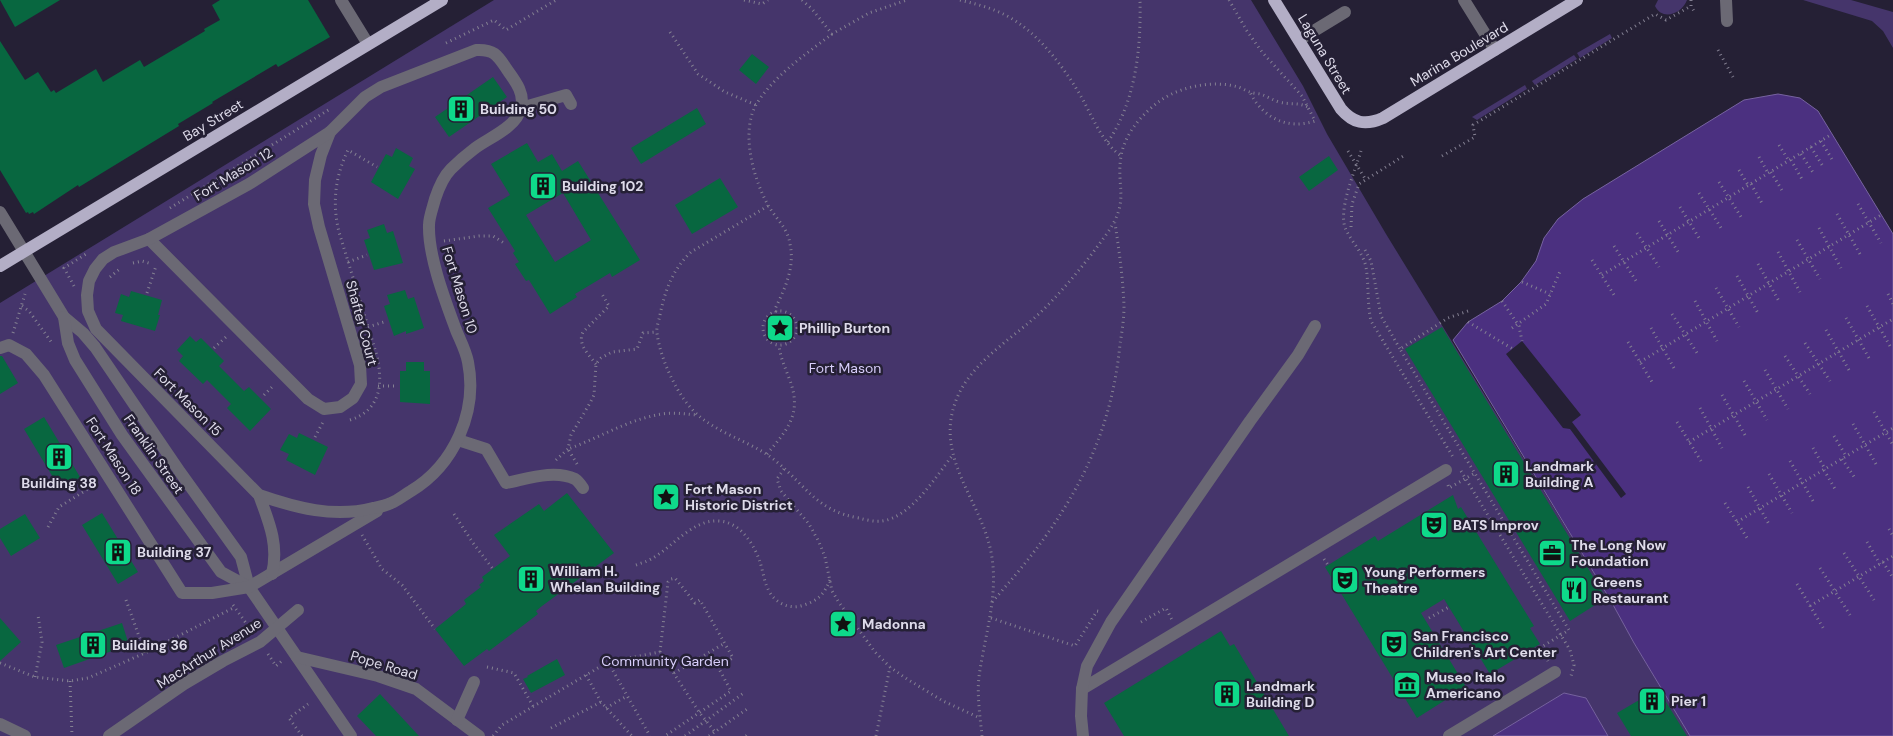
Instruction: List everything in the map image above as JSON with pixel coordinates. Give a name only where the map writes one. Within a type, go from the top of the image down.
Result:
[{"type":"main road","name":"Bay Street","points":[[0,266],[442,0]]},
{"type":"main road","name":"Laguna Street","points":[[1274,0],[1341,109],[1354,121]]},
{"type":"main road","name":"Marina Boulevard","points":[[1354,121],[1370,123],[1383,118],[1577,0]]},
{"type":"street","points":[[341,0],[368,44]]},
{"type":"street","points":[[1464,0],[1495,50]]},
{"type":"street","points":[[1726,0],[1727,20]]},
{"type":"street","points":[[1299,40],[1345,12]]},
{"type":"street","points":[[330,132],[365,97],[381,87],[476,50],[487,49],[497,56],[518,86],[522,97],[521,108],[566,95],[571,104]]},
{"type":"street","name":"Fort Mason 10","points":[[252,591],[272,574],[416,488],[442,464],[458,440],[468,411],[470,380],[468,361],[431,251],[428,223],[436,198],[449,171],[472,150],[511,124],[518,117],[521,108]]},
{"type":"street","name":"Shafter Court","points":[[149,239],[308,399],[324,409],[340,408],[354,398],[361,384],[360,365],[318,227],[314,204],[315,180],[320,155],[330,132]]},
{"type":"street","name":"Fort Mason 12","points":[[96,329],[88,311],[87,295],[89,280],[94,269],[103,259],[114,252],[149,239],[249,184],[330,132]]},
{"type":"street","name":"Franklin Street","points":[[0,212],[64,317],[83,333],[95,347],[170,458],[241,557],[252,591],[351,736]]},
{"type":"street","name":"Franklin Street","points":[[64,317],[68,343],[75,360],[122,435],[221,572],[252,591]]},
{"type":"street","points":[[1083,736],[1080,716],[1082,689],[1088,666],[1110,622],[1298,355],[1315,326]]},
{"type":"street","name":"Fort Mason 15","points":[[96,329],[259,495]]},
{"type":"street","name":"Fort Mason 18","points":[[5,347],[26,354],[44,375],[182,593],[252,591]]},
{"type":"street","points":[[458,440],[486,449],[506,483],[544,475],[561,476],[576,480],[583,488]]},
{"type":"street","points":[[1082,689],[1451,465]]},
{"type":"street","points":[[259,495],[294,506],[340,513],[361,511],[390,504]]},
{"type":"street","points":[[259,495],[276,550],[272,574]]},
{"type":"street","name":"MacArthur Avenue","points":[[109,736],[184,684],[260,642],[298,610]]},
{"type":"street","name":"Pope Road","points":[[297,657],[378,676],[416,689],[479,736]]},
{"type":"street","points":[[1449,736],[1555,672]]},
{"type":"street","points":[[457,720],[474,682]]},
{"type":"street","points":[[0,724],[25,736]]},
{"type":"path","points":[[744,0],[762,4],[768,0]]},
{"type":"path","points":[[802,0],[812,9],[832,34]]},
{"type":"path","points":[[776,312],[775,309],[786,287],[790,272],[790,243],[785,229],[768,206],[755,177],[749,134],[756,105],[787,69],[832,34],[869,13],[907,0]]},
{"type":"path","points":[[960,0],[1001,13],[1029,31],[1063,70],[1099,130],[1113,150],[1121,156]]},
{"type":"path","points":[[1108,142],[1122,118],[1135,72],[1140,40],[1140,0]]},
{"type":"path","points":[[1230,0],[1247,31],[1262,52],[1302,96],[1315,121],[1298,124],[1280,122],[1255,103],[1250,92]]},
{"type":"path","points":[[1691,0],[1691,6],[1694,11]]},
{"type":"path","points":[[1442,156],[1475,137],[1473,124],[1655,14],[1666,20],[1691,6]]},
{"type":"path","points":[[670,32],[698,74],[725,92],[756,105]]},
{"type":"path","points":[[1718,50],[1733,77]]},
{"type":"path","points":[[982,736],[979,672],[990,618],[994,572],[991,551],[975,506],[953,455],[950,438],[951,418],[956,400],[965,382],[981,362],[1042,311],[1084,265],[1114,222],[1120,210],[1122,195],[1121,156],[1128,135],[1136,123],[1162,99],[1191,87],[1215,85],[1239,87],[1283,103],[1299,102],[1308,107]]},
{"type":"path","points":[[1602,274],[1832,134]]},
{"type":"path","points":[[1821,141],[1833,161]]},
{"type":"path","points":[[1779,145],[1803,181]]},
{"type":"path","points":[[1811,147],[1824,168]]},
{"type":"path","points":[[344,422],[357,418],[369,410],[380,386],[381,373],[335,216],[335,193],[342,162],[348,150],[378,166]]},
{"type":"path","points":[[1348,151],[1366,180]]},
{"type":"path","points":[[1361,151],[1347,196],[1343,218],[1346,230],[1366,267],[1368,304],[1372,321],[1451,465]]},
{"type":"path","points":[[1801,154],[1814,174]]},
{"type":"path","points":[[1351,227],[1352,204],[1359,184],[1405,155]]},
{"type":"path","points":[[1759,157],[1783,192]]},
{"type":"path","points":[[1739,170],[1763,205]]},
{"type":"path","points":[[1720,182],[1741,217]]},
{"type":"path","points":[[1699,193],[1721,228]]},
{"type":"path","points":[[1858,204],[1881,243]]},
{"type":"path","points":[[768,206],[691,252],[680,262],[669,284],[657,332],[665,361],[677,390],[686,403],[698,415],[720,430],[767,454],[816,500],[843,515],[881,521],[896,517],[915,502],[953,455]]},
{"type":"path","points":[[1680,207],[1701,242]]},
{"type":"path","points":[[1838,214],[1860,254]]},
{"type":"path","points":[[1640,362],[1881,215]]},
{"type":"path","points":[[1659,220],[1680,255]]},
{"type":"path","points":[[992,602],[1018,573],[1065,510],[1086,471],[1101,435],[1118,372],[1124,308],[1121,269],[1114,222]]},
{"type":"path","points":[[1819,228],[1841,268]]},
{"type":"path","points":[[1637,233],[1659,268]]},
{"type":"path","points":[[430,243],[479,236],[493,236],[504,243]]},
{"type":"path","points":[[1797,240],[1820,279]]},
{"type":"path","points":[[1614,246],[1636,281]]},
{"type":"path","points":[[1365,250],[1371,261],[1381,316],[1569,630],[1561,635],[1540,648],[1563,684],[1573,672],[1573,657],[1561,635],[1461,470]]},
{"type":"path","points":[[1778,252],[1800,292]]},
{"type":"path","points":[[348,262],[367,256]]},
{"type":"path","points":[[1592,260],[1614,295]]},
{"type":"path","points":[[130,263],[142,261],[162,269]]},
{"type":"path","points":[[1758,264],[1780,303]]},
{"type":"path","points":[[109,279],[125,266]]},
{"type":"path","points":[[147,293],[156,266]]},
{"type":"path","points":[[1512,328],[1546,304],[1561,270]]},
{"type":"path","points":[[1737,276],[1760,315]]},
{"type":"path","points":[[1522,282],[1550,294]]},
{"type":"path","points":[[1716,288],[1739,327]]},
{"type":"path","points":[[5,347],[25,294]]},
{"type":"path","points":[[596,364],[582,345],[581,336],[609,306],[602,294]]},
{"type":"path","points":[[1888,294],[1893,304]]},
{"type":"path","points":[[1502,301],[1517,324],[1522,342]]},
{"type":"path","points":[[1695,301],[1717,341]]},
{"type":"path","points":[[1867,306],[1890,346]]},
{"type":"path","points":[[1400,349],[1448,318],[1468,311]]},
{"type":"path","points":[[776,312],[787,312],[797,325],[797,330],[792,340],[779,345],[766,339],[763,328],[767,317],[776,312]]},
{"type":"path","points":[[1672,314],[1697,353]]},
{"type":"path","points":[[1846,318],[1869,358]]},
{"type":"path","points":[[1689,442],[1893,319]]},
{"type":"path","points":[[363,329],[387,322]]},
{"type":"path","points":[[1468,322],[1513,349]]},
{"type":"path","points":[[1651,328],[1674,368]]},
{"type":"path","points":[[1826,330],[1848,370]]},
{"type":"path","points":[[568,449],[571,434],[594,395],[596,364],[601,358],[612,352],[637,349],[643,333],[657,332]]},
{"type":"path","points":[[214,348],[228,334]]},
{"type":"path","points":[[1628,342],[1652,382]]},
{"type":"path","points":[[1804,343],[1830,381]]},
{"type":"path","points":[[767,454],[785,433],[792,420],[795,406],[790,380],[780,355],[779,345]]},
{"type":"path","points":[[1785,356],[1810,394]]},
{"type":"path","points":[[1765,370],[1788,409]]},
{"type":"path","points":[[1744,381],[1766,420]]},
{"type":"path","points":[[375,386],[398,386]]},
{"type":"path","points":[[1722,395],[1745,435]]},
{"type":"path","points":[[1700,408],[1722,448]]},
{"type":"path","points":[[1874,412],[1893,445]]},
{"type":"path","points":[[544,475],[568,449],[649,417],[677,413],[698,415]]},
{"type":"path","points":[[317,420],[324,419],[331,422]]},
{"type":"path","points":[[315,437],[324,419]]},
{"type":"path","points":[[1677,422],[1701,461]]},
{"type":"path","points":[[1853,424],[1876,464]]},
{"type":"path","points":[[1737,522],[1893,428]]},
{"type":"path","points":[[1834,436],[1855,478]]},
{"type":"path","points":[[1813,448],[1835,489]]},
{"type":"path","points":[[1790,461],[1813,501]]},
{"type":"path","points":[[784,469],[777,479],[781,490],[809,524],[826,557],[832,591],[874,652],[890,667],[943,701],[980,718]]},
{"type":"path","points":[[1769,474],[1792,513]]},
{"type":"path","points":[[48,527],[58,507],[109,475]]},
{"type":"path","points":[[1748,487],[1770,526]]},
{"type":"path","points":[[1725,503],[1750,541]]},
{"type":"path","points":[[454,514],[492,569]]},
{"type":"path","points":[[636,565],[651,559],[694,528],[706,522],[719,521],[733,525],[745,534],[760,560],[769,591],[777,601],[788,607],[802,607],[816,601],[824,594],[831,580]]},
{"type":"path","points":[[355,524],[382,569],[402,585],[435,629]]},
{"type":"path","points":[[1889,529],[1893,536]]},
{"type":"path","points":[[1867,542],[1893,578]]},
{"type":"path","points":[[1844,554],[1874,600]]},
{"type":"path","points":[[1810,606],[1893,556]]},
{"type":"path","points":[[1820,568],[1850,615]]},
{"type":"path","points":[[665,736],[699,712],[731,691],[718,667],[733,658],[700,600],[695,603],[675,578],[668,582],[660,652],[699,712],[714,732]]},
{"type":"path","points":[[1797,584],[1825,631]]},
{"type":"path","points":[[0,662],[35,677],[70,681],[88,678],[146,652],[252,591]]},
{"type":"path","points":[[126,600],[146,652]]},
{"type":"path","points":[[1428,618],[1449,607]]},
{"type":"path","points":[[990,618],[1075,646],[1097,610]]},
{"type":"path","points":[[35,677],[42,642],[38,616]]},
{"type":"path","points":[[1039,641],[1041,635]]},
{"type":"path","points":[[674,673],[725,643]]},
{"type":"path","points":[[493,736],[502,725],[608,662],[660,652]]},
{"type":"path","points":[[608,662],[650,736]]},
{"type":"path","points":[[487,667],[514,673],[533,706]]},
{"type":"path","points":[[876,736],[890,667]]},
{"type":"path","points":[[586,675],[601,702],[632,736]]},
{"type":"path","points":[[70,681],[72,736]]},
{"type":"path","points":[[685,736],[745,692]]},
{"type":"path","points":[[606,708],[627,696]]},
{"type":"path","points":[[551,728],[601,702]]},
{"type":"path","points":[[302,736],[289,718],[308,704]]},
{"type":"path","points":[[709,736],[747,709]]},
{"type":"green space","name":"Fort Mason","points":[[494,0],[1251,0],[1303,86],[1327,134],[1386,234],[1611,601],[1690,736],[1608,736],[1586,698],[1564,693],[1493,736],[0,736],[0,303]]},
{"type":"green space","points":[[1658,0],[1687,0],[1677,12],[1667,14],[1658,11],[1655,6]]},
{"type":"green space","points":[[1803,0],[1851,0],[1893,12],[1893,48],[1883,31],[1872,21]]},
{"type":"green space","points":[[1610,34],[1612,38],[1580,58],[1577,53]]},
{"type":"green space","points":[[1574,55],[1577,59],[1535,85],[1532,81]]},
{"type":"green space","points":[[1525,85],[1527,89],[1477,120],[1472,117]]},
{"type":"shaded area","points":[[1778,94],[1800,98],[1818,111],[1893,234],[1893,736],[1690,736],[1611,601],[1453,340],[1468,322],[1502,301],[1521,282],[1536,261],[1544,238],[1558,219],[1583,199],[1744,100]]},
{"type":"shaded area","points":[[1564,693],[1586,698],[1608,736],[1493,736]]},
{"type":"pier","points":[[1522,341],[1581,415],[1572,422],[1626,494],[1621,498],[1570,429],[1563,428],[1506,354]]},
{"type":"building","points":[[0,0],[60,0],[15,27]]},
{"type":"building","points":[[220,0],[308,0],[330,37],[278,67],[276,64],[212,102],[178,124],[179,126],[79,187],[78,185],[34,214],[33,212],[26,213],[0,170],[0,41],[25,80],[38,72],[51,92],[54,90],[56,93],[96,69],[103,82],[140,60],[144,67],[220,20],[212,5]]},
{"type":"building","points":[[752,54],[769,67],[756,84],[739,70]]},
{"type":"building","name":"Building 50","points":[[493,77],[507,97],[449,137],[435,117]]},
{"type":"building","points":[[697,108],[706,124],[641,164],[631,148]]},
{"type":"building","points":[[527,143],[538,162],[552,154],[562,171],[578,161],[640,260],[612,277],[610,273],[575,294],[577,297],[550,314],[529,280],[526,281],[515,264],[519,262],[513,253],[515,251],[488,208],[510,195],[491,164]],"holes":[[[563,193],[591,240],[555,262],[526,215]]]},
{"type":"building","points":[[396,148],[413,158],[409,166],[415,169],[398,199],[371,182],[386,154],[392,157]]},
{"type":"building","points":[[1329,156],[1338,170],[1309,191],[1299,177]]},
{"type":"building","points":[[720,178],[738,207],[692,234],[675,205]]},
{"type":"building","points":[[384,224],[387,233],[393,231],[403,263],[374,270],[364,240],[370,238],[367,230]]},
{"type":"building","points":[[405,290],[408,299],[414,297],[424,328],[406,334],[406,331],[394,336],[384,306],[390,304],[387,295]]},
{"type":"building","points":[[131,291],[162,300],[155,331],[121,321],[123,315],[115,313],[121,294],[129,297]]},
{"type":"building","name":"Landmark Building A","points":[[1442,327],[1606,598],[1570,621],[1405,349]]},
{"type":"building","points":[[190,336],[196,342],[201,338],[224,361],[219,366],[244,391],[249,387],[271,409],[250,431],[227,408],[231,404],[207,380],[203,384],[179,361],[183,356],[177,350]]},
{"type":"building","points":[[0,356],[2,356],[18,383],[0,394]]},
{"type":"building","points":[[406,362],[424,362],[424,371],[430,371],[430,404],[400,402],[400,371],[406,371]]},
{"type":"building","name":"Building 38","points":[[44,417],[80,477],[60,489],[24,429]]},
{"type":"building","points":[[299,433],[328,447],[315,475],[286,460],[289,454],[280,450],[289,434],[297,438]]},
{"type":"building","name":"William H. Whelan Building","points":[[567,493],[614,553],[542,606],[536,611],[538,614],[525,624],[489,651],[487,649],[464,666],[435,629],[466,604],[464,600],[481,587],[479,585],[484,581],[482,577],[510,556],[494,535],[539,504],[544,511]]},
{"type":"building","points":[[1453,495],[1458,509],[1461,507],[1534,626],[1530,628],[1540,644],[1490,674],[1444,599],[1421,613],[1466,687],[1417,718],[1325,567],[1375,536],[1378,541]]},
{"type":"building","name":"Building 37","points":[[102,513],[138,572],[118,584],[82,525]]},
{"type":"building","points":[[25,514],[40,538],[11,556],[0,538],[0,529]]},
{"type":"building","points":[[0,618],[21,642],[0,661]]},
{"type":"building","name":"Building 36","points":[[122,623],[129,645],[64,668],[56,645]]},
{"type":"building","points":[[1221,631],[1230,646],[1234,644],[1289,736],[1124,736],[1104,703]]},
{"type":"building","points":[[557,659],[565,675],[531,693],[523,679]]},
{"type":"building","name":"Pier 1","points":[[1658,689],[1687,736],[1631,736],[1617,713]]},
{"type":"building","points":[[380,694],[419,736],[376,736],[357,716]]},
{"type":"place","name":"Building 50","points":[[461,109]]},
{"type":"place","name":"Building 102","points":[[543,186]]},
{"type":"place","name":"Phillip Burton","points":[[780,328]]},
{"type":"place","name":"Building 38","points":[[59,457]]},
{"type":"place","name":"Landmark Building A","points":[[1506,474]]},
{"type":"place","name":"Fort Mason Historic District","points":[[666,497]]},
{"type":"place","name":"BATS Improv","points":[[1434,525]]},
{"type":"place","name":"Building 37","points":[[118,552]]},
{"type":"place","name":"The Long Now Foundation","points":[[1552,553]]},
{"type":"place","name":"William H. Whelan Building","points":[[531,579]]},
{"type":"place","name":"Young Performers Theatre","points":[[1345,580]]},
{"type":"place","name":"Greens Restaurant","points":[[1574,590]]},
{"type":"place","name":"Madonna","points":[[843,624]]},
{"type":"place","name":"San Francisco Children's Art Center","points":[[1394,644]]},
{"type":"place","name":"Building 36","points":[[93,645]]},
{"type":"place","name":"Museo Italo Americano","points":[[1407,685]]},
{"type":"place","name":"Landmark Building D","points":[[1227,694]]},
{"type":"place","name":"Pier 1","points":[[1652,701]]},
{"type":"park label","name":"Community Garden","points":[[665,661]]}]
